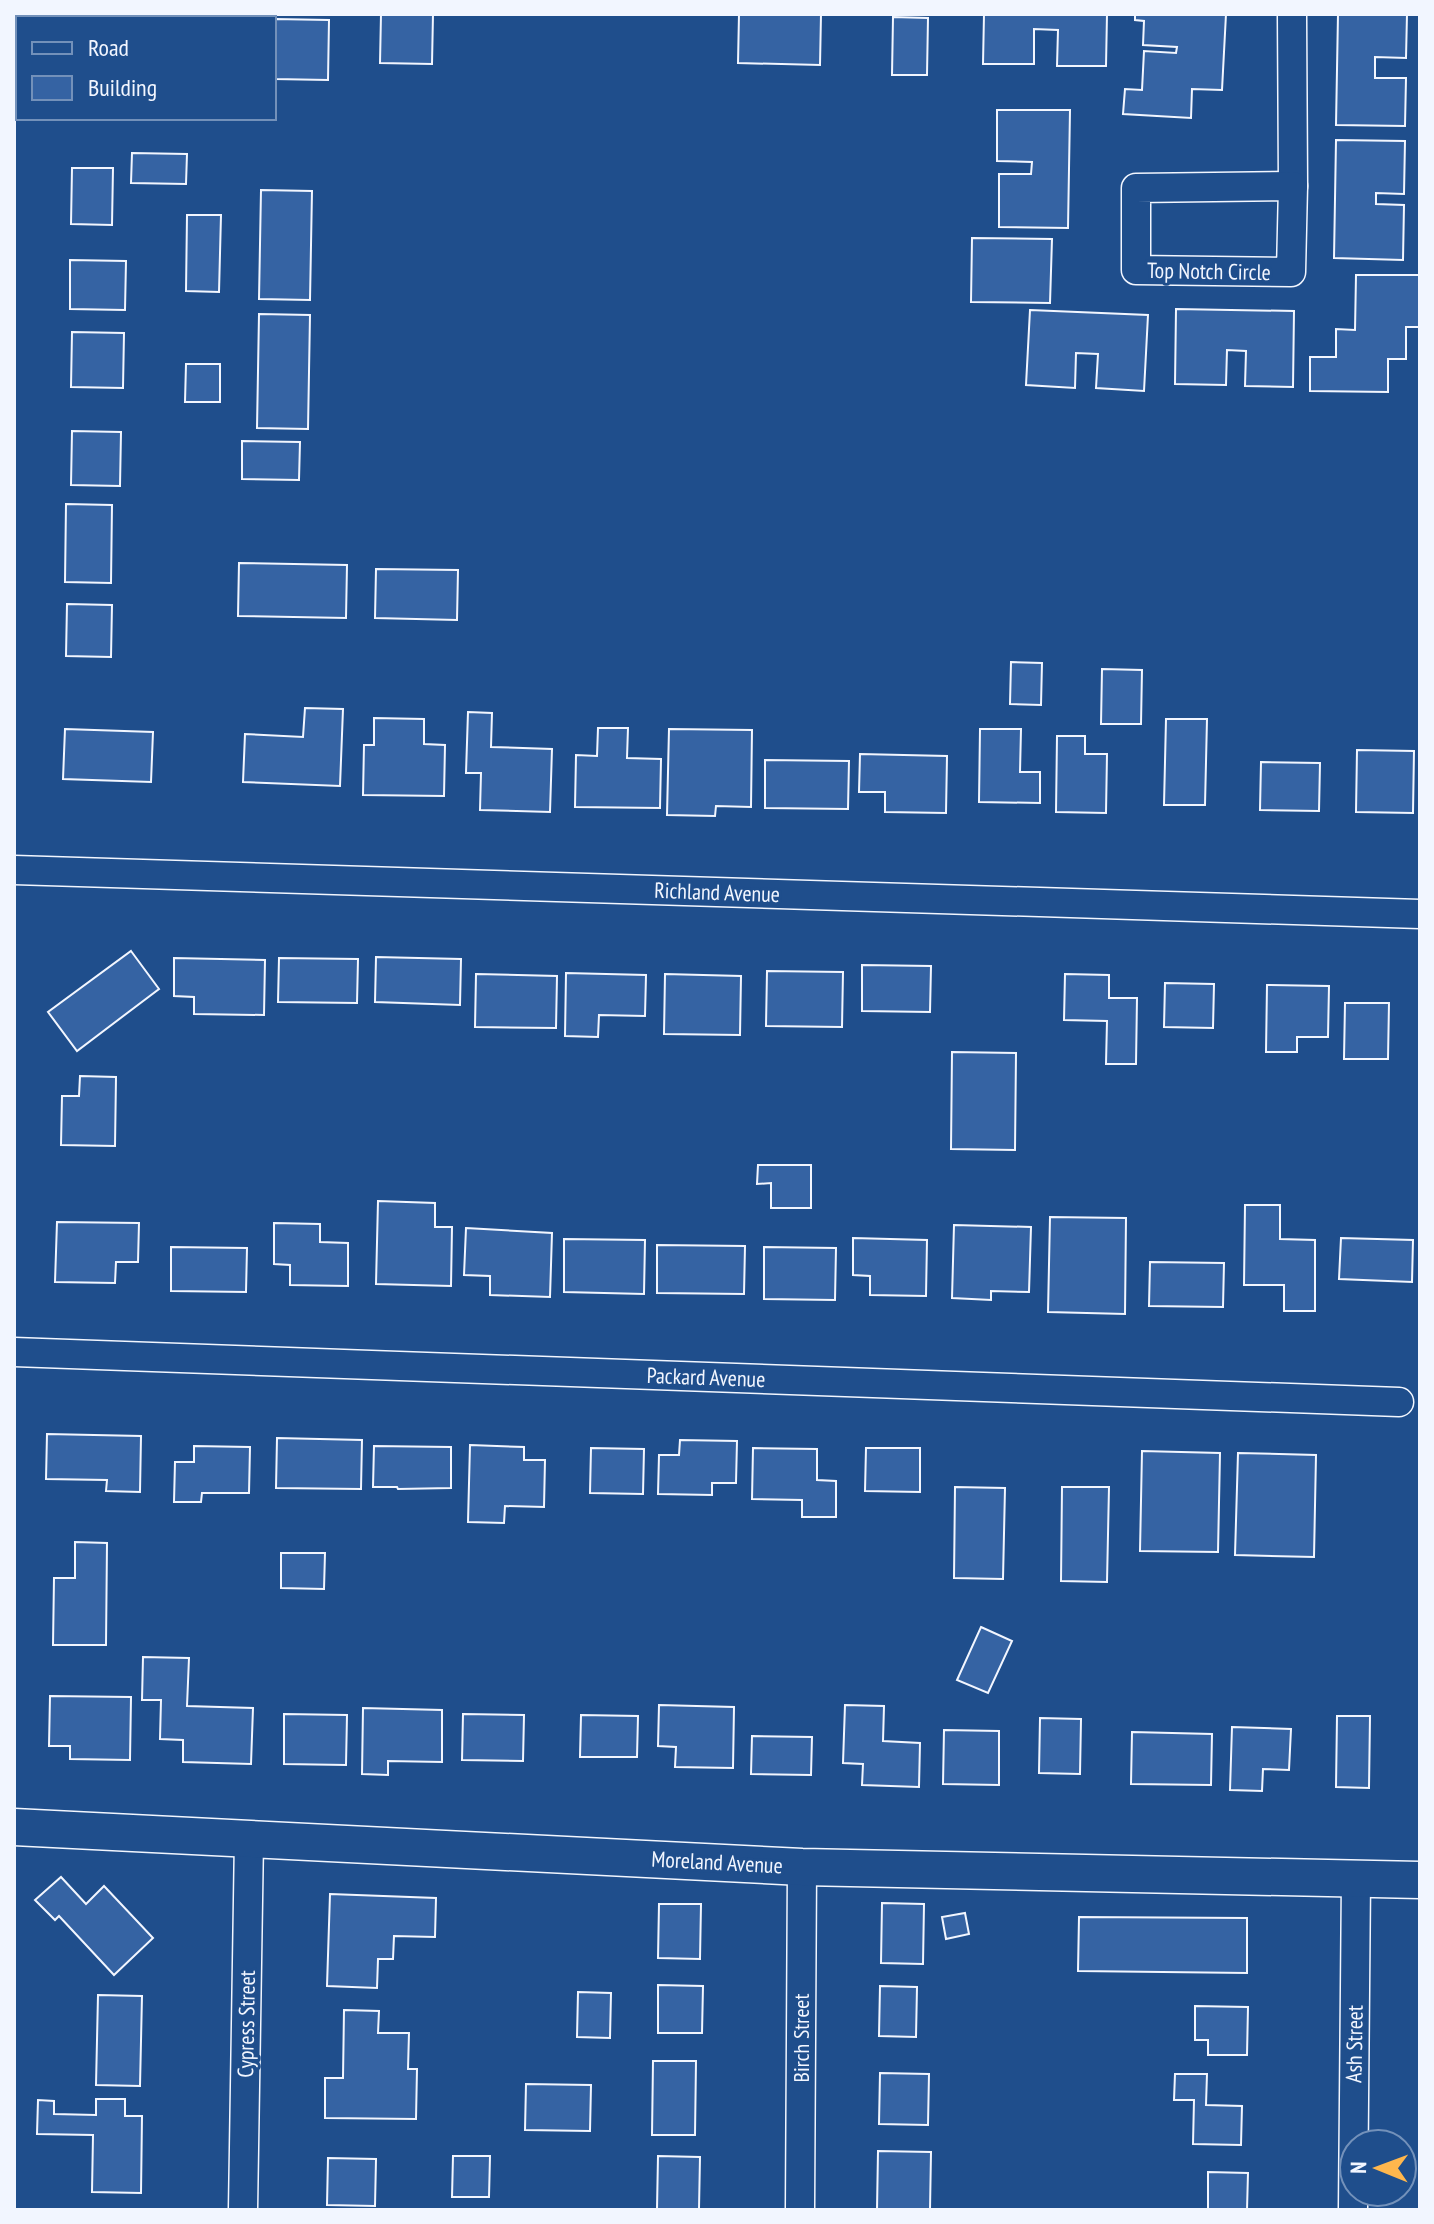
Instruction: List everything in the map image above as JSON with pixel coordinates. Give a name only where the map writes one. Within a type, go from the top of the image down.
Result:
[{"type":"street","name":"Top Notch Circle","points":[[1292,14],[1293,186],[1291,272],[1136,270],[1136,188],[1293,186]]},
{"type":"street","name":"Richland Avenue","points":[[14,870],[1420,914]]},
{"type":"street","name":"Packard Avenue","points":[[14,1352],[1399,1402]]},
{"type":"street","name":"Moreland Avenue","points":[[14,1827],[802,1867],[1420,1880]]},
{"type":"street","name":"Cypress Street","points":[[243,2210],[249,1838]]},
{"type":"street","name":"Birch Street","points":[[800,2210],[802,1867]]},
{"type":"street","name":"Ash Street","points":[[1353,2210],[1356,1878]]},
{"type":"building","points":[[160,14],[205,14],[204,16]]},
{"type":"building","points":[[381,14],[433,14],[432,64],[380,63]]},
{"type":"building","points":[[739,14],[821,14],[820,65],[738,63]]},
{"type":"building","points":[[984,14],[1107,14],[1106,66],[1057,66],[1058,30],[1034,29],[1034,64],[983,64]]},
{"type":"building","points":[[1135,14],[1226,14],[1222,90],[1192,89],[1191,118],[1123,114],[1125,89],[1142,90],[1144,51],[1176,53],[1177,47],[1143,45],[1144,21],[1135,20]]},
{"type":"building","points":[[1338,14],[1407,14],[1406,58],[1375,57],[1375,78],[1406,78],[1405,126],[1336,125]]},
{"type":"building","points":[[893,17],[928,18],[927,75],[892,75]]},
{"type":"building","points":[[276,19],[329,20],[328,80],[276,79]]},
{"type":"building","points":[[997,110],[1070,110],[1068,228],[999,227],[999,174],[1031,174],[1032,162],[997,161]]},
{"type":"building","points":[[1336,140],[1405,141],[1404,194],[1376,193],[1376,204],[1404,205],[1403,260],[1334,258]]},
{"type":"building","points":[[132,153],[187,154],[186,184],[131,183]]},
{"type":"building","points":[[72,168],[113,168],[112,225],[71,224]]},
{"type":"building","points":[[261,190],[312,191],[310,300],[259,299]]},
{"type":"building","points":[[187,215],[221,215],[219,292],[186,291]]},
{"type":"building","points":[[972,238],[1052,239],[1050,303],[971,302]]},
{"type":"building","points":[[70,260],[126,261],[125,310],[70,309]]},
{"type":"building","points":[[1356,275],[1420,275],[1420,327],[1406,327],[1406,359],[1388,359],[1388,392],[1310,391],[1310,357],[1336,357],[1336,329],[1355,330]]},
{"type":"building","points":[[1176,309],[1294,311],[1293,387],[1245,386],[1246,351],[1227,350],[1226,385],[1175,384]]},
{"type":"building","points":[[1030,310],[1148,315],[1144,391],[1096,388],[1098,354],[1076,353],[1075,388],[1026,385]]},
{"type":"building","points":[[259,314],[310,315],[308,429],[257,428]]},
{"type":"building","points":[[72,332],[124,333],[123,388],[71,387]]},
{"type":"building","points":[[186,364],[220,364],[220,402],[185,402]]},
{"type":"building","points":[[72,431],[121,432],[120,486],[71,485]]},
{"type":"building","points":[[242,441],[300,442],[299,480],[242,479]]},
{"type":"building","points":[[66,504],[112,505],[111,583],[65,582]]},
{"type":"building","points":[[239,563],[347,565],[346,618],[238,616]]},
{"type":"building","points":[[376,569],[458,570],[457,620],[375,618]]},
{"type":"building","points":[[67,604],[112,605],[111,657],[66,656]]},
{"type":"building","points":[[1011,662],[1042,663],[1041,705],[1010,704]]},
{"type":"building","points":[[1102,669],[1142,670],[1141,724],[1101,724]]},
{"type":"building","points":[[305,708],[343,709],[340,786],[243,782],[245,734],[303,737]]},
{"type":"building","points":[[468,712],[492,713],[491,747],[552,749],[550,812],[480,810],[481,773],[466,773]]},
{"type":"building","points":[[374,718],[424,719],[424,744],[445,745],[444,796],[363,795],[364,745],[374,745]]},
{"type":"building","points":[[1166,719],[1207,719],[1205,805],[1164,805]]},
{"type":"building","points":[[598,728],[628,728],[627,758],[661,759],[660,808],[575,807],[576,755],[597,756]]},
{"type":"building","points":[[65,729],[153,732],[151,782],[63,779]]},
{"type":"building","points":[[669,729],[752,730],[751,807],[716,806],[715,816],[667,815]]},
{"type":"building","points":[[980,729],[1021,729],[1020,772],[1040,772],[1040,803],[979,802]]},
{"type":"building","points":[[1057,736],[1085,736],[1085,754],[1107,754],[1106,813],[1056,812]]},
{"type":"building","points":[[1357,750],[1414,751],[1413,813],[1356,812]]},
{"type":"building","points":[[860,754],[947,756],[946,813],[885,812],[885,792],[859,792]]},
{"type":"building","points":[[765,760],[849,761],[848,809],[765,808]]},
{"type":"building","points":[[1261,762],[1320,763],[1319,811],[1260,810]]},
{"type":"building","points":[[131,951],[159,989],[77,1051],[48,1012]]},
{"type":"building","points":[[376,957],[461,959],[460,1005],[375,1002]]},
{"type":"building","points":[[174,958],[265,960],[264,1015],[194,1014],[194,997],[174,996]]},
{"type":"building","points":[[279,958],[358,959],[357,1003],[278,1002]]},
{"type":"building","points":[[862,965],[931,966],[930,1012],[862,1011]]},
{"type":"building","points":[[767,971],[843,972],[842,1027],[766,1026]]},
{"type":"building","points":[[566,973],[646,975],[645,1016],[599,1015],[598,1037],[565,1036]]},
{"type":"building","points":[[476,974],[557,976],[556,1028],[475,1027]]},
{"type":"building","points":[[665,974],[741,976],[740,1035],[664,1034]]},
{"type":"building","points":[[1065,974],[1109,975],[1109,998],[1137,998],[1136,1064],[1106,1064],[1107,1021],[1064,1020]]},
{"type":"building","points":[[1165,983],[1214,984],[1213,1028],[1164,1027]]},
{"type":"building","points":[[1267,985],[1329,986],[1328,1037],[1297,1037],[1297,1052],[1266,1052]]},
{"type":"building","points":[[1345,1003],[1389,1003],[1388,1059],[1344,1059]]},
{"type":"building","points":[[952,1052],[1016,1053],[1015,1150],[951,1149]]},
{"type":"building","points":[[80,1076],[116,1077],[115,1146],[61,1145],[62,1096],[79,1096]]},
{"type":"building","points":[[758,1165],[811,1165],[811,1208],[771,1208],[771,1183],[757,1184]]},
{"type":"building","points":[[378,1201],[435,1203],[435,1227],[452,1227],[451,1286],[376,1284]]},
{"type":"building","points":[[1245,1205],[1280,1205],[1280,1239],[1315,1240],[1315,1311],[1284,1311],[1284,1285],[1244,1285]]},
{"type":"building","points":[[1050,1217],[1126,1218],[1125,1314],[1048,1312]]},
{"type":"building","points":[[57,1222],[139,1223],[138,1262],[116,1262],[115,1283],[55,1282]]},
{"type":"building","points":[[274,1223],[320,1224],[320,1242],[348,1243],[348,1286],[290,1285],[290,1265],[274,1264]]},
{"type":"building","points":[[954,1225],[1031,1227],[1029,1292],[991,1291],[991,1300],[952,1298]]},
{"type":"building","points":[[466,1228],[552,1233],[550,1297],[490,1295],[490,1276],[464,1275]]},
{"type":"building","points":[[853,1238],[927,1240],[926,1296],[870,1295],[870,1276],[853,1275]]},
{"type":"building","points":[[1341,1238],[1413,1240],[1412,1282],[1339,1279]]},
{"type":"building","points":[[564,1239],[645,1240],[644,1294],[564,1292]]},
{"type":"building","points":[[657,1245],[745,1246],[744,1294],[657,1293]]},
{"type":"building","points":[[171,1247],[247,1248],[246,1292],[171,1291]]},
{"type":"building","points":[[764,1247],[836,1248],[835,1300],[764,1299]]},
{"type":"building","points":[[1150,1262],[1224,1263],[1223,1307],[1149,1306]]},
{"type":"building","points":[[47,1434],[141,1436],[140,1492],[106,1491],[107,1480],[46,1479]]},
{"type":"building","points":[[277,1438],[362,1440],[361,1489],[276,1488]]},
{"type":"building","points":[[680,1440],[737,1441],[736,1483],[712,1483],[712,1495],[658,1494],[659,1455],[679,1455]]},
{"type":"building","points":[[470,1445],[524,1447],[524,1460],[545,1460],[544,1507],[505,1506],[504,1523],[468,1522]]},
{"type":"building","points":[[194,1446],[250,1447],[249,1493],[202,1493],[201,1502],[174,1502],[175,1462],[194,1462]]},
{"type":"building","points":[[374,1446],[451,1447],[451,1488],[373,1487]]},
{"type":"building","points":[[591,1448],[644,1449],[643,1494],[590,1493]]},
{"type":"building","points":[[753,1448],[817,1449],[817,1480],[836,1481],[836,1517],[802,1517],[802,1500],[752,1499]]},
{"type":"building","points":[[866,1448],[920,1448],[920,1492],[865,1491]]},
{"type":"building","points":[[1142,1451],[1220,1453],[1218,1552],[1140,1551]]},
{"type":"building","points":[[1238,1453],[1316,1455],[1314,1557],[1235,1555]]},
{"type":"building","points":[[955,1487],[1005,1488],[1003,1579],[954,1578]]},
{"type":"building","points":[[1062,1487],[1109,1487],[1107,1582],[1061,1581]]},
{"type":"building","points":[[75,1542],[107,1543],[106,1645],[53,1645],[54,1578],[75,1578]]},
{"type":"building","points":[[281,1553],[325,1553],[324,1589],[281,1588]]},
{"type":"building","points":[[981,1627],[1012,1641],[988,1693],[957,1680]]},
{"type":"building","points":[[143,1657],[189,1658],[187,1706],[253,1708],[251,1764],[183,1762],[183,1740],[160,1739],[161,1700],[142,1700]]},
{"type":"building","points":[[50,1696],[131,1697],[130,1760],[70,1759],[70,1746],[49,1746]]},
{"type":"building","points":[[659,1705],[734,1707],[733,1768],[675,1767],[676,1747],[658,1746]]},
{"type":"building","points":[[845,1705],[884,1706],[883,1741],[920,1743],[919,1787],[862,1785],[863,1764],[843,1763]]},
{"type":"building","points":[[363,1708],[442,1710],[442,1762],[388,1761],[388,1775],[362,1774]]},
{"type":"building","points":[[284,1714],[347,1715],[346,1765],[284,1764]]},
{"type":"building","points":[[463,1714],[524,1715],[523,1761],[462,1760]]},
{"type":"building","points":[[581,1715],[638,1716],[637,1757],[580,1757]]},
{"type":"building","points":[[1337,1716],[1370,1716],[1369,1788],[1336,1787]]},
{"type":"building","points":[[1040,1718],[1081,1719],[1080,1774],[1039,1773]]},
{"type":"building","points":[[1232,1727],[1291,1729],[1289,1770],[1263,1769],[1262,1791],[1230,1790]]},
{"type":"building","points":[[944,1730],[999,1731],[999,1785],[943,1784]]},
{"type":"building","points":[[1132,1732],[1212,1734],[1211,1785],[1131,1784]]},
{"type":"building","points":[[752,1736],[812,1737],[811,1775],[751,1774]]},
{"type":"building","points":[[61,1877],[86,1904],[104,1886],[153,1938],[114,1975],[59,1916],[55,1920],[35,1900]]},
{"type":"building","points":[[330,1894],[436,1898],[435,1937],[394,1936],[393,1959],[378,1959],[377,1988],[327,1986]]},
{"type":"building","points":[[882,1903],[924,1904],[923,1964],[881,1963]]},
{"type":"building","points":[[659,1904],[701,1904],[700,1959],[658,1958]]},
{"type":"building","points":[[965,1913],[969,1934],[946,1939],[942,1917]]},
{"type":"building","points":[[1079,1917],[1247,1918],[1247,1973],[1078,1971]]},
{"type":"building","points":[[658,1985],[703,1986],[702,2033],[658,2033]]},
{"type":"building","points":[[880,1986],[917,1987],[916,2037],[879,2036]]},
{"type":"building","points":[[578,1992],[611,1993],[610,2038],[577,2037]]},
{"type":"building","points":[[98,1995],[142,1996],[140,2086],[96,2085]]},
{"type":"building","points":[[1195,2006],[1248,2007],[1247,2055],[1208,2055],[1208,2040],[1195,2040]]},
{"type":"building","points":[[344,2010],[379,2011],[378,2033],[409,2033],[408,2069],[417,2069],[416,2119],[325,2118],[325,2078],[343,2078]]},
{"type":"building","points":[[653,2061],[696,2061],[695,2135],[652,2135]]},
{"type":"building","points":[[880,2073],[929,2074],[928,2125],[879,2124]]},
{"type":"building","points":[[1175,2074],[1207,2074],[1206,2105],[1242,2106],[1241,2145],[1193,2144],[1194,2100],[1174,2100]]},
{"type":"building","points":[[526,2084],[591,2085],[590,2131],[525,2130]]},
{"type":"building","points":[[96,2099],[125,2099],[125,2116],[142,2116],[141,2193],[92,2192],[93,2135],[37,2134],[38,2100],[54,2101],[54,2114],[96,2115]]},
{"type":"building","points":[[878,2151],[931,2152],[930,2210],[877,2210]]},
{"type":"building","points":[[453,2156],[490,2156],[489,2197],[452,2197]]},
{"type":"building","points":[[658,2156],[700,2157],[699,2209],[657,2209]]},
{"type":"building","points":[[328,2158],[376,2159],[375,2206],[327,2205]]},
{"type":"building","points":[[1208,2172],[1248,2173],[1247,2210],[1208,2210]]}]
